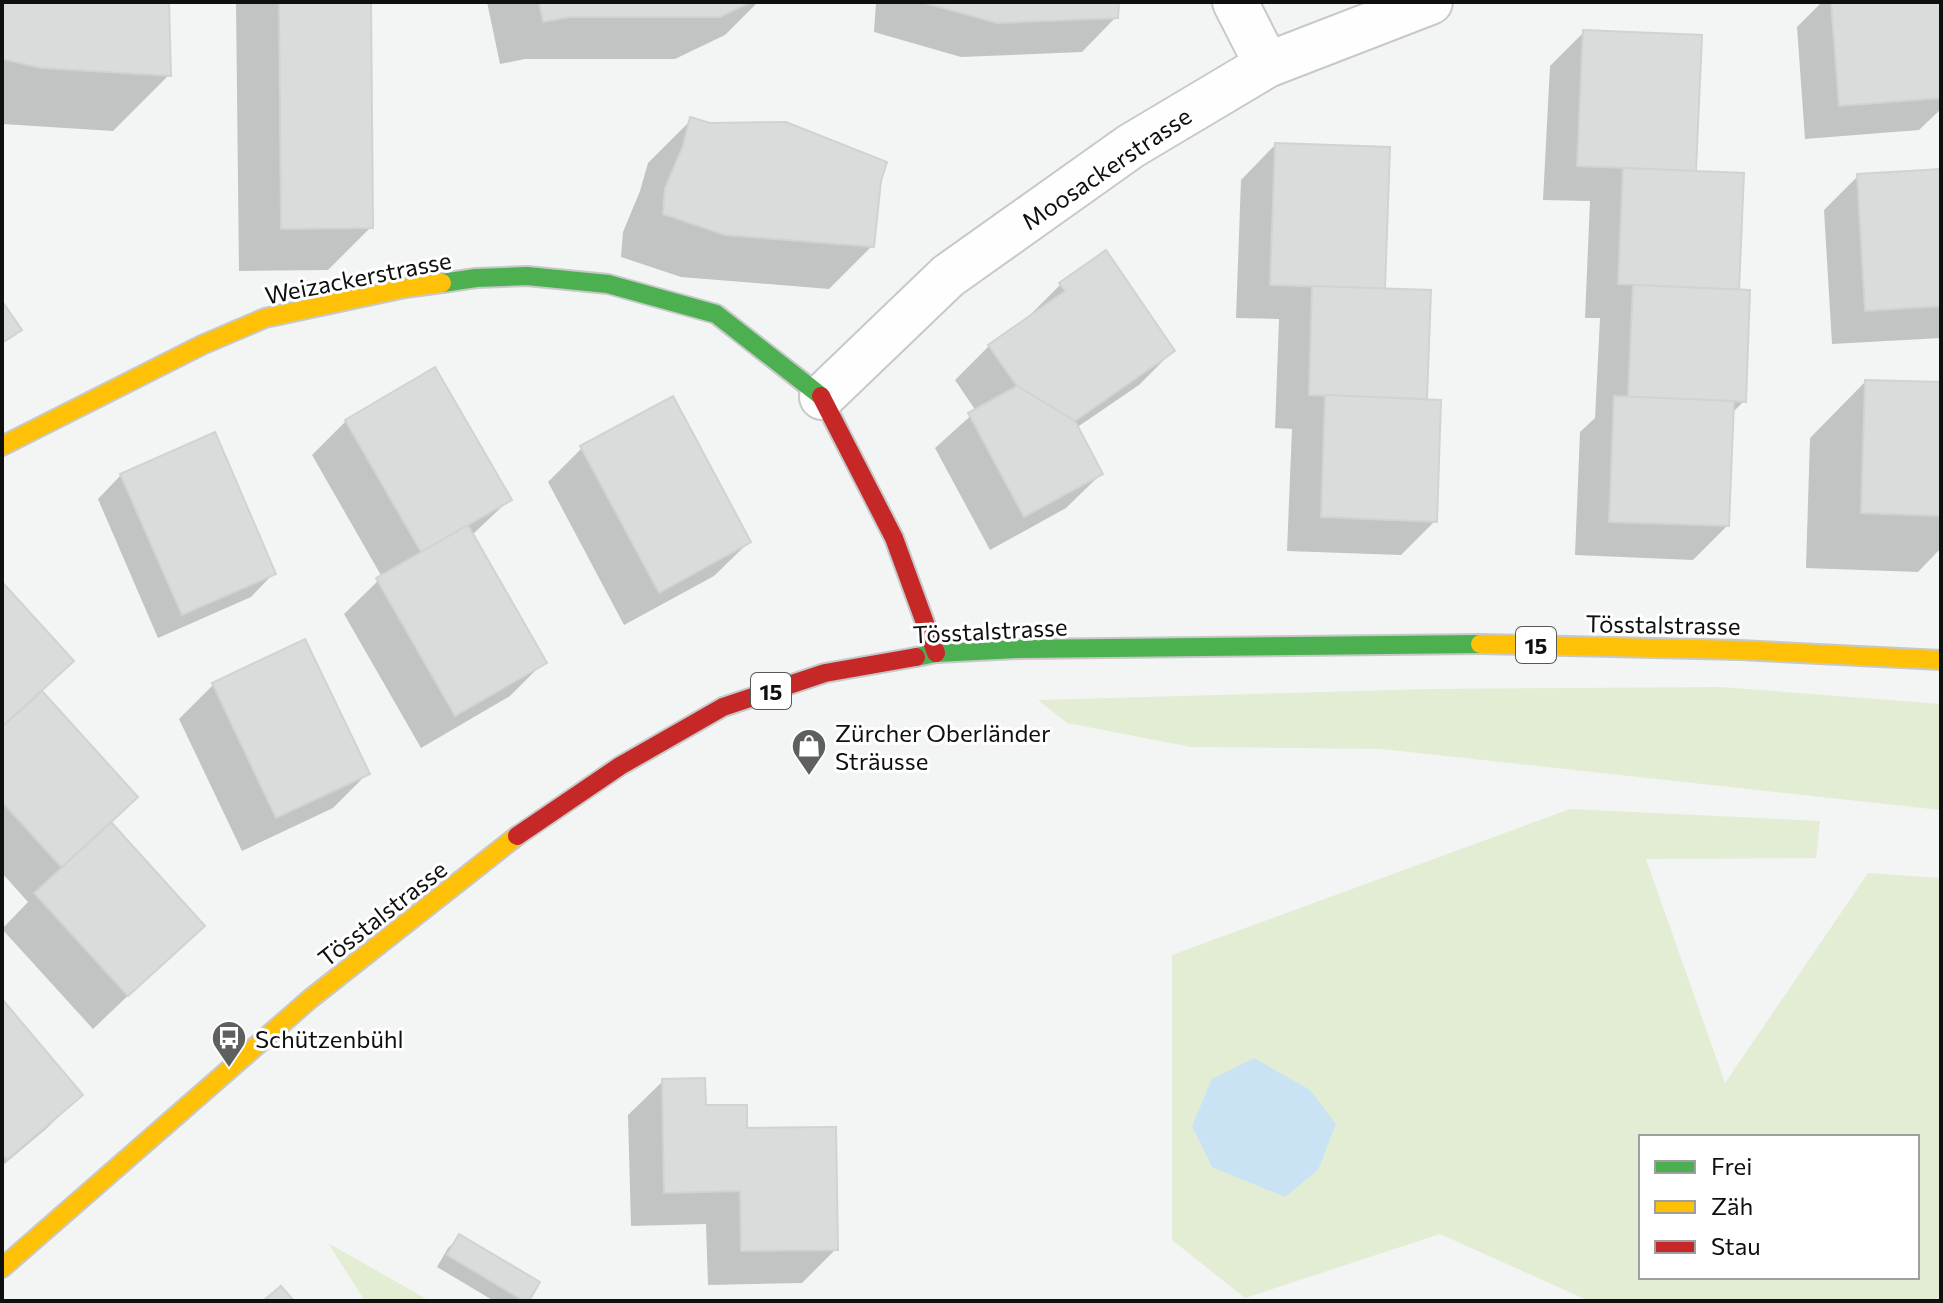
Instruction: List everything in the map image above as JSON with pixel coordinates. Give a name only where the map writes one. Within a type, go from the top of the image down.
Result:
[{"type":"main road","name":"Weizackerstrasse","points":[[2,446],[202,345],[265,318],[405,288],[476,278],[527,276],[608,284],[716,314],[822,397],[894,538],[936,653]]},
{"type":"main road","name":"Tösstalstrasse","points":[[2,1268],[310,999],[525,830],[620,766],[723,707],[825,673],[936,653],[1017,649],[1444,643],[1740,650],[1941,660]]},
{"type":"street","points":[[1235,2],[1267,65]]},
{"type":"street","name":"Moosackerstrasse","points":[[822,397],[948,276],[1131,146],[1267,65],[1430,2]]},
{"type":"green space","points":[[1721,687],[1941,704],[1941,810],[1382,749],[1191,747],[1067,723],[1038,700],[1428,689]]},
{"type":"green space","points":[[1570,809],[1820,821],[1816,858],[1646,859],[1725,1083],[1868,873],[1941,878],[1941,1301],[1589,1301],[1440,1234],[1245,1298],[1172,1240],[1172,955]]},
{"type":"green space","points":[[328,1243],[430,1301],[365,1301]]},
{"type":"water","points":[[1254,1058],[1310,1090],[1336,1124],[1318,1170],[1285,1197],[1212,1167],[1192,1126],[1212,1079]]},
{"type":"building","points":[[2,2],[169,2],[171,76],[41,68],[2,59]]},
{"type":"building","points":[[279,2],[371,2],[373,228],[281,229]]},
{"type":"building","points":[[539,2],[751,2],[720,17],[569,17],[543,22]]},
{"type":"building","points":[[921,2],[1119,2],[1118,18],[997,23]]},
{"type":"building","points":[[1831,2],[1941,2],[1941,98],[1839,106]]},
{"type":"building","points":[[1583,30],[1702,35],[1696,171],[1577,166]]},
{"type":"building","points":[[690,117],[710,123],[786,122],[887,162],[881,181],[874,247],[725,235],[663,214],[665,188],[683,146]]},
{"type":"building","points":[[1275,143],[1390,147],[1385,289],[1270,285]]},
{"type":"building","points":[[1623,168],[1744,173],[1739,290],[1618,284]]},
{"type":"building","points":[[1941,169],[1941,306],[1865,311],[1857,174]]},
{"type":"building","points":[[1106,250],[1175,351],[1075,421],[1017,386],[988,345],[1065,291],[1059,283]]},
{"type":"building","points":[[1633,285],[1750,290],[1746,402],[1628,397]]},
{"type":"building","points":[[1312,286],[1431,290],[1427,399],[1309,395]]},
{"type":"building","points":[[2,301],[22,330],[2,343]]},
{"type":"building","points":[[435,367],[512,500],[421,552],[345,420]]},
{"type":"building","points":[[1865,380],[1941,382],[1941,516],[1861,513]]},
{"type":"building","points":[[1017,386],[1075,421],[1103,474],[1024,517],[968,413]]},
{"type":"building","points":[[1325,395],[1441,400],[1437,522],[1321,517]]},
{"type":"building","points":[[673,396],[751,542],[659,593],[580,446]]},
{"type":"building","points":[[1614,396],[1734,401],[1729,526],[1609,522]]},
{"type":"building","points":[[215,432],[276,574],[182,615],[120,474]]},
{"type":"building","points":[[468,525],[547,663],[455,716],[376,578]]},
{"type":"building","points":[[2,582],[74,661],[2,727]]},
{"type":"building","points":[[305,639],[370,774],[276,818],[212,683]]},
{"type":"building","points":[[42,691],[138,797],[62,868],[2,802],[2,727]]},
{"type":"building","points":[[111,822],[205,926],[128,996],[34,893]]},
{"type":"building","points":[[2,999],[83,1095],[7,1160],[2,1154]]},
{"type":"building","points":[[705,1078],[706,1105],[747,1105],[747,1128],[836,1127],[838,1250],[741,1251],[740,1191],[664,1193],[662,1079]]},
{"type":"building","points":[[459,1234],[540,1282],[529,1301],[524,1301],[447,1255]]},
{"type":"building","points":[[281,1286],[294,1301],[263,1301]]},
{"type":"traffic: fast","points":[[442,283],[527,276],[608,284],[716,314],[821,396]]},
{"type":"traffic: fast","points":[[916,657],[936,653],[1017,649],[1480,644]]},
{"type":"traffic: slow","points":[[2,446],[202,345],[265,318],[442,283]]},
{"type":"traffic: slow","points":[[1480,644],[1740,650],[1941,660]]},
{"type":"traffic: slow","points":[[2,1268],[310,999],[517,836]]},
{"type":"traffic: jam","points":[[821,396],[894,538],[936,653]]},
{"type":"traffic: jam","points":[[517,836],[620,766],[723,707],[825,673],[916,657]]},
{"type":"place","name":"Zürcher Oberländer Sträusse","points":[[809,777]]},
{"type":"place","name":"Schützenbühl","points":[[229,1069]]}]
